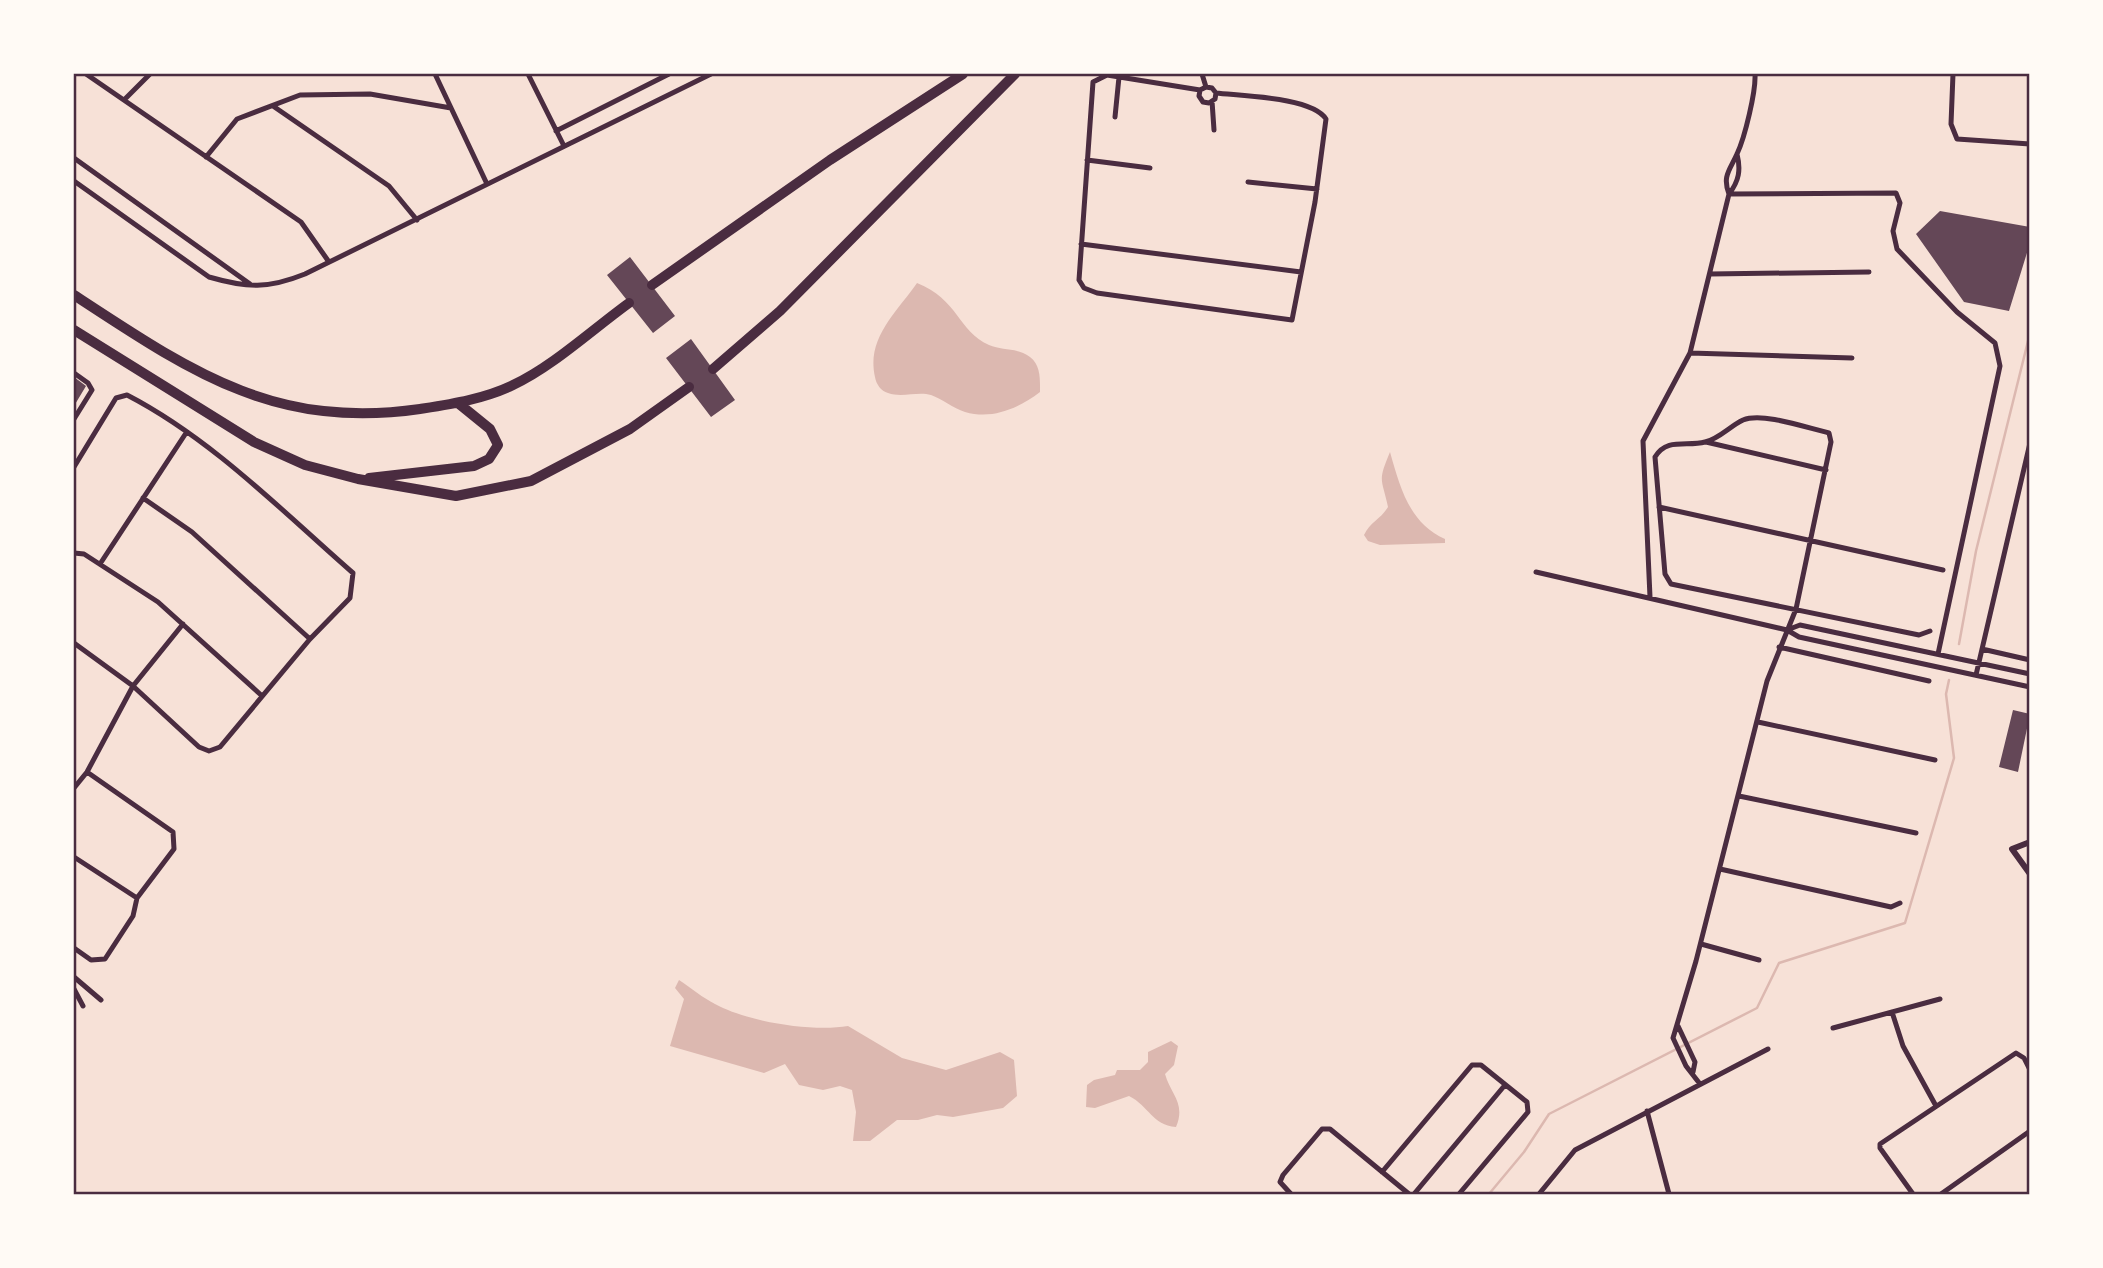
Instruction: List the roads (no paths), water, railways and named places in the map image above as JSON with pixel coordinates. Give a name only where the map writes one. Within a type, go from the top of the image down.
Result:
[{"type":"highway","points":[[652,285],[830,160],[963,74]]},
{"type":"highway","points":[[713,369],[780,311],[1015,74]]},
{"type":"highway","points":[[74,295],[175,360],[222,385],[275,404],[324,412],[385,414],[458,403],[512,386],[532,375],[629,303]]},
{"type":"highway","points":[[74,330],[254,442],[305,465],[358,479],[456,496],[531,481],[630,429],[689,387]]},
{"type":"highway","points":[[358,479],[474,466],[489,459],[498,444],[495,435],[458,403]]},
{"type":"street","points":[[86,74],[301,222],[329,262]]},
{"type":"street","points":[[124,100],[150,74]]},
{"type":"street","points":[[436,74],[487,184]]},
{"type":"street","points":[[528,74],[564,146]]},
{"type":"street","points":[[556,131],[669,74]]},
{"type":"street","points":[[74,181],[209,276],[233,284],[266,287],[284,282],[417,220],[711,74]]},
{"type":"street","points":[[1202,74],[1203,102],[1212,101]]},
{"type":"street","points":[[1729,194],[1725,183],[1728,167],[1737,155],[1755,74]]},
{"type":"street","points":[[1953,74],[1951,124],[1957,139],[2029,145]]},
{"type":"street","points":[[1100,76],[1119,77],[1203,88],[1212,88],[1216,93],[1299,103],[1323,114],[1326,130],[1317,189],[1293,317],[1286,321],[1097,293],[1084,288],[1080,280],[1093,82],[1100,76]]},
{"type":"street","points":[[1115,117],[1119,77]]},
{"type":"street","points":[[206,158],[237,119],[313,92],[370,94],[451,108]]},
{"type":"street","points":[[1214,130],[1212,101],[1216,93]]},
{"type":"street","points":[[273,106],[389,186],[417,220]]},
{"type":"street","points":[[1650,597],[1643,441],[1690,353],[1729,194],[1737,184],[1740,169],[1737,155]]},
{"type":"street","points":[[74,158],[252,285]]},
{"type":"street","points":[[1087,160],[1150,168]]},
{"type":"street","points":[[1248,182],[1317,189]]},
{"type":"street","points":[[1729,194],[1896,193],[1900,197],[1893,232],[1897,249],[1957,312],[1995,343],[2000,355],[2000,366],[1938,654]]},
{"type":"street","points":[[1081,244],[1301,272]]},
{"type":"street","points":[[1710,274],[1869,272]]},
{"type":"street","points":[[1690,353],[1852,358]]},
{"type":"street","points":[[74,373],[88,383],[92,390],[74,419]]},
{"type":"street","points":[[74,467],[116,398],[127,395],[159,412],[232,467],[353,573],[350,598],[261,695],[220,747],[209,751],[199,747],[133,686],[74,643]]},
{"type":"street","points":[[1700,1084],[1686,1066],[1673,1038],[1779,646],[1797,609],[1831,442],[1829,432],[1756,416],[1706,442]]},
{"type":"street","points":[[100,564],[186,433]]},
{"type":"street","points":[[1826,470],[1706,442],[1668,445],[1658,452],[1656,457],[1665,574],[1671,584],[1919,635],[1930,631]]},
{"type":"street","points":[[1976,675],[2029,443]]},
{"type":"street","points":[[143,498],[192,532],[310,639]]},
{"type":"street","points":[[1659,507],[1943,570]]},
{"type":"street","points":[[74,553],[84,554],[155,601],[261,695]]},
{"type":"street","points":[[1536,572],[1787,630],[1799,637],[2029,687]]},
{"type":"street","points":[[74,788],[87,772],[133,686],[183,624]]},
{"type":"street","points":[[1787,630],[1800,625],[2029,674]]},
{"type":"street","points":[[1779,646],[1929,681]]},
{"type":"street","points":[[1982,649],[2029,660]]},
{"type":"street","points":[[1758,722],[1935,760]]},
{"type":"street","points":[[74,948],[91,960],[106,959],[133,916],[137,898],[174,849],[173,832],[87,772]]},
{"type":"street","points":[[1739,796],[1916,833]]},
{"type":"street","points":[[2029,842],[2012,849],[2029,874]]},
{"type":"street","points":[[74,857],[137,898]]},
{"type":"street","points":[[1720,869],[1891,907],[1900,903]]},
{"type":"street","points":[[2029,887],[2029,923]]},
{"type":"street","points":[[1700,944],[1759,960]]},
{"type":"street","points":[[74,977],[101,1000]]},
{"type":"street","points":[[74,989],[83,1006]]},
{"type":"street","points":[[1833,1028],[1941,999]]},
{"type":"street","points":[[1892,1012],[1903,1046],[1936,1106]]},
{"type":"street","points":[[1678,1026],[1695,1062],[1693,1072]]},
{"type":"street","points":[[1540,1194],[1575,1150],[1768,1049]]},
{"type":"street","points":[[1913,1195],[1880,1149],[1885,1140],[2010,1056],[2021,1055],[2029,1070]]},
{"type":"street","points":[[1382,1172],[1472,1065],[1481,1065],[1527,1102],[1528,1112],[1459,1195]]},
{"type":"street","points":[[1291,1195],[1280,1182],[1283,1175],[1322,1129],[1330,1129],[1412,1195],[1505,1085]]},
{"type":"street","points":[[1647,1111],[1670,1195]]},
{"type":"street","points":[[1941,1195],[2029,1131]]},
{"type":"waterway","points":[[1959,644],[1976,551],[2030,333]]},
{"type":"waterway","points":[[1489,1194],[1524,1152],[1549,1114],[1757,1008],[1779,963],[1905,923],[1954,758],[1946,694],[1949,680]]}]
